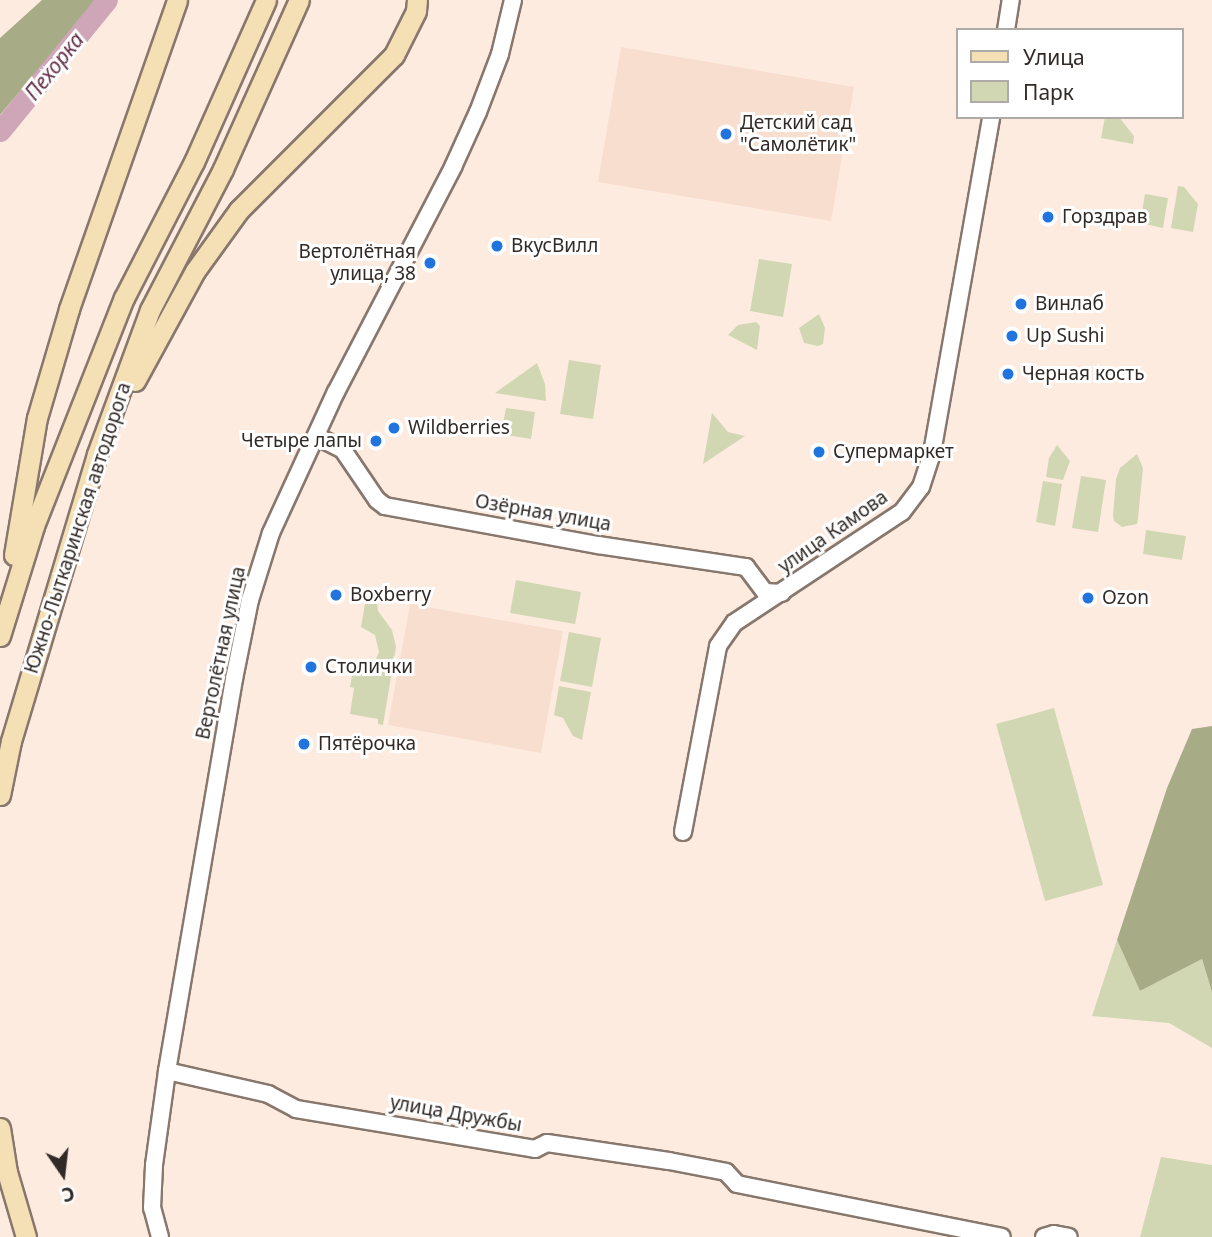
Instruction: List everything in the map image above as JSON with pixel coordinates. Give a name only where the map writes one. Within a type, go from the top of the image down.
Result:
[{"type":"main road","points":[[0,635],[37,418],[69,309],[177,0]]},
{"type":"main road","name":"Южно-Лыткаринская автодорога","points":[[0,635],[34,526],[124,298],[194,162],[266,0]]},
{"type":"main road","name":"Южно-Лыткаринская автодорога","points":[[0,796],[12,741],[97,454],[150,310],[223,169],[299,0]]},
{"type":"main road","points":[[97,454],[195,271],[239,209],[394,55],[416,11],[417,0]]},
{"type":"main road","points":[[0,1128],[7,1172],[26,1237]]},
{"type":"street","name":"Вертолётная улица","points":[[160,1237],[152,1208],[154,1165],[167,1071],[250,600],[271,533],[316,436],[478,113],[500,54],[513,0]]},
{"type":"street","points":[[1006,28],[1012,0]]},
{"type":"street","name":"улица Камова","points":[[683,832],[718,646],[734,623],[902,512],[921,487],[932,453],[991,119]]},
{"type":"street","name":"Озёрная улица","points":[[316,436],[343,450],[377,500],[385,506],[598,545],[746,567],[765,592],[782,593]]},
{"type":"street","name":"улица Дружбы","points":[[167,1071],[268,1094],[296,1109],[535,1149],[547,1143],[606,1150],[726,1172],[737,1184],[787,1191],[1002,1237]]},
{"type":"street","points":[[1044,1237],[1054,1234],[1069,1237]]},
{"type":"shaded area","name":"Детский сад \"Самолётик\"","points":[[621,47],[854,87],[831,221],[598,182]]},
{"type":"shaded area","points":[[410,604],[563,631],[541,753],[388,725]]},
{"type":"green space","points":[[42,0],[97,0],[0,115],[0,38]]},
{"type":"green space","points":[[1105,119],[1121,119],[1134,136],[1133,144],[1101,138]]},
{"type":"green space","points":[[1178,186],[1184,187],[1198,204],[1193,232],[1171,228]]},
{"type":"green space","points":[[1145,194],[1168,198],[1163,228],[1140,223]]},
{"type":"green space","points":[[759,259],[792,264],[783,317],[750,311]]},
{"type":"green space","points":[[819,314],[825,328],[823,344],[818,346],[804,343],[799,328]]},
{"type":"green space","points":[[756,322],[760,326],[757,350],[728,335],[738,325]]},
{"type":"green space","points":[[569,360],[601,365],[593,419],[560,414]]},
{"type":"green space","points":[[537,363],[545,384],[546,401],[495,393]]},
{"type":"green space","points":[[506,408],[535,412],[531,439],[501,434]]},
{"type":"green space","points":[[712,413],[728,432],[745,436],[703,464]]},
{"type":"green space","points":[[1057,445],[1070,461],[1063,480],[1046,477],[1049,458]]},
{"type":"green space","points":[[1137,454],[1143,468],[1137,524],[1122,527],[1114,521],[1113,515],[1116,479],[1120,468]]},
{"type":"green space","points":[[1081,476],[1106,480],[1098,532],[1072,528]]},
{"type":"green space","points":[[1043,481],[1062,484],[1055,526],[1036,522]]},
{"type":"green space","points":[[1146,530],[1186,536],[1182,560],[1143,554]]},
{"type":"green space","points":[[516,580],[581,592],[575,624],[510,613]]},
{"type":"green space","points":[[368,587],[375,588],[378,611],[392,630],[396,647],[383,725],[378,724],[378,719],[350,714],[354,688],[350,687],[353,670],[366,669],[375,661],[379,652],[375,635],[361,627]]},
{"type":"green space","points":[[569,632],[601,638],[592,687],[560,681]]},
{"type":"green space","points":[[559,686],[591,692],[582,740],[573,736],[563,718],[554,715]]},
{"type":"green space","points":[[1054,708],[1103,885],[1045,901],[996,724]]},
{"type":"green space","points":[[1212,726],[1212,992],[1202,959],[1140,991],[1117,940],[1167,788],[1192,729]]},
{"type":"green space","points":[[1117,940],[1140,991],[1202,959],[1212,992],[1212,1048],[1169,1023],[1092,1016]]},
{"type":"green space","points":[[1161,1157],[1212,1165],[1212,1237],[1140,1237]]},
{"type":"waterway","name":"Пехорка","points":[[0,131],[107,0]]},
{"type":"place","name":"Детский сад \"Самолётик\"","points":[[726,134]]},
{"type":"place","name":"Горздрав","points":[[1048,217]]},
{"type":"place","name":"ВкусВилл","points":[[497,246]]},
{"type":"place","name":"Вертолётная улица, 38","points":[[430,263]]},
{"type":"place","name":"Винлаб","points":[[1021,304]]},
{"type":"place","name":"Up Sushi","points":[[1012,336]]},
{"type":"place","name":"Черная кость","points":[[1008,374]]},
{"type":"place","name":"Wildberries","points":[[394,428]]},
{"type":"place","name":"Четыре лапы","points":[[376,441]]},
{"type":"place","name":"Супермаркет","points":[[819,452]]},
{"type":"place","name":"Boxberry","points":[[336,595]]},
{"type":"place","name":"Ozon","points":[[1088,598]]},
{"type":"place","name":"Столички","points":[[311,667]]},
{"type":"place","name":"Пятёрочка","points":[[304,744]]}]
